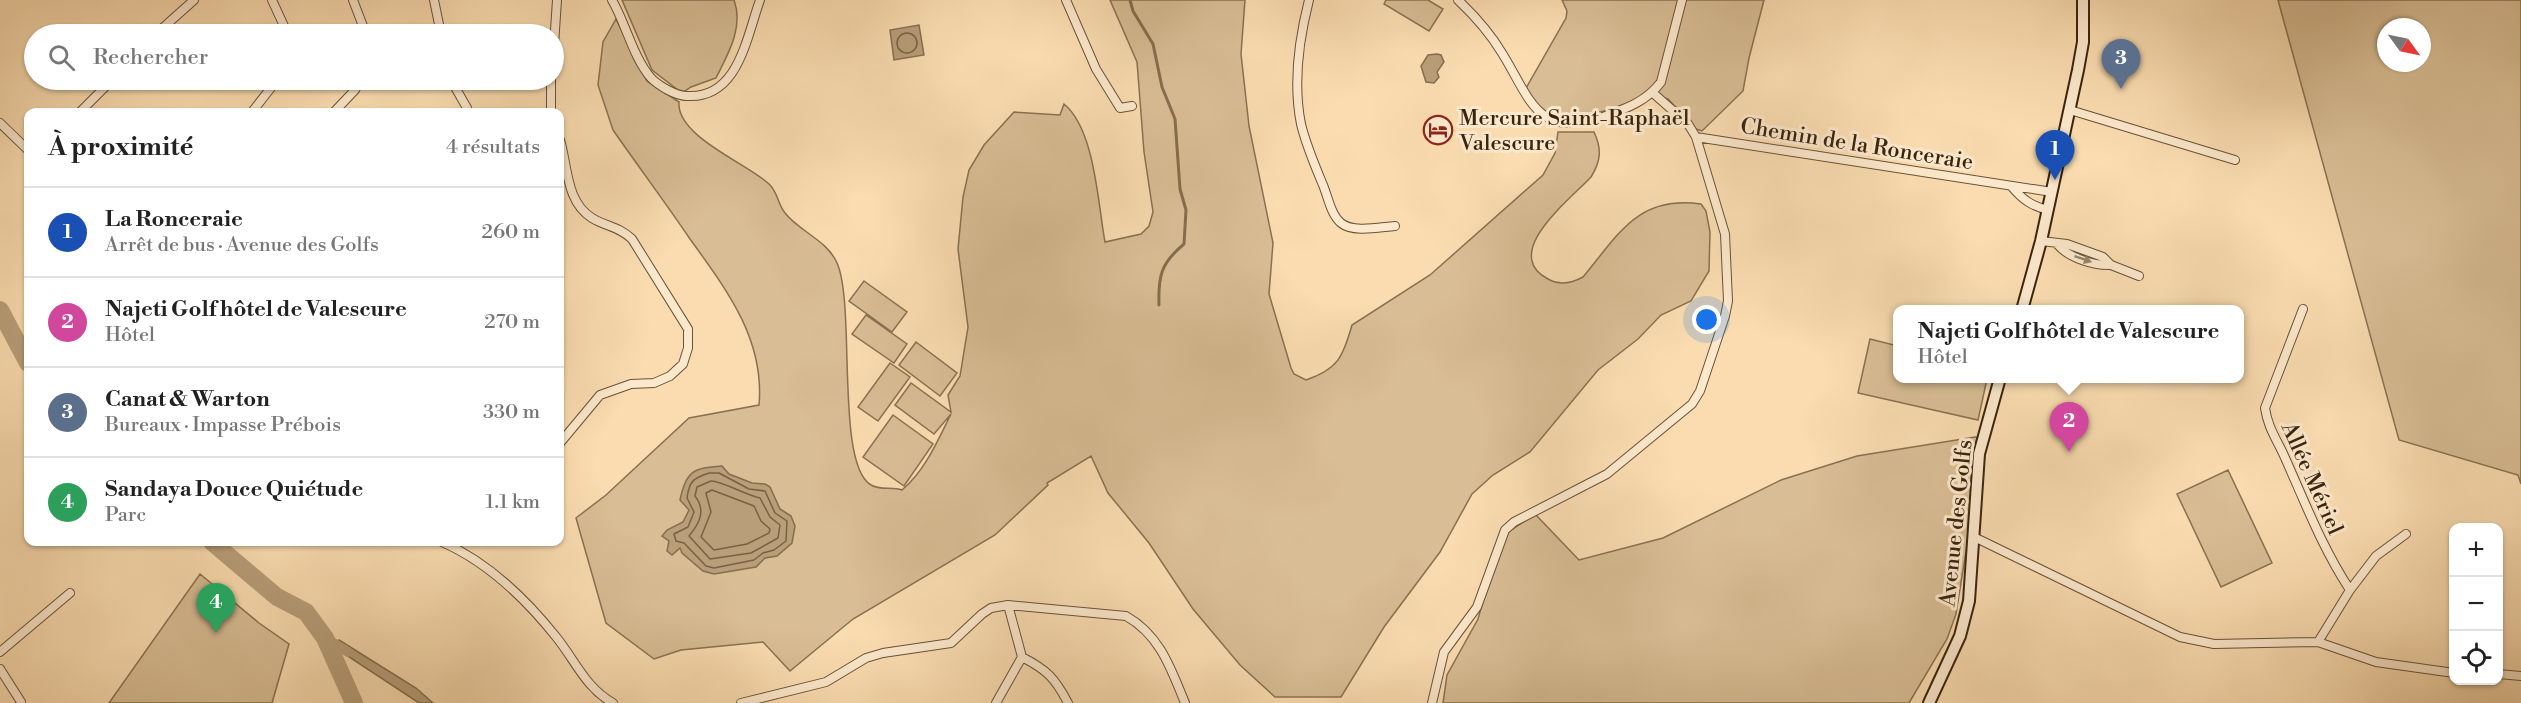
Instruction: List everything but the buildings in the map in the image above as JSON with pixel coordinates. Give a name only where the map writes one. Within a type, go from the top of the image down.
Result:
[{"type":"main road","points":[[2023,305],[2041,241],[2070,110],[2083,42],[2083,0]]},
{"type":"main road","name":"Avenue des Golfs","points":[[1929,703],[1960,636],[1969,601],[1979,454],[1999,383]]},
{"type":"street","points":[[272,0],[283,24]]},
{"type":"street","points":[[353,0],[362,24]]},
{"type":"street","points":[[434,0],[439,24]]},
{"type":"street","points":[[555,24],[557,0]]},
{"type":"street","points":[[612,0],[652,78],[680,96],[703,97],[720,90],[735,70],[760,0]]},
{"type":"street","points":[[1066,0],[1096,69],[1120,108],[1132,106]]},
{"type":"street","points":[[1309,0],[1303,24],[1298,77],[1301,124],[1318,172],[1335,215],[1341,224],[1353,228],[1395,226]]},
{"type":"street","points":[[1458,0],[1485,28],[1528,101],[1546,118],[1558,124],[1580,124],[1617,112],[1653,93],[1661,82],[1682,0]]},
{"type":"street","points":[[166,24],[190,1]]},
{"type":"street","points":[[84,108],[102,90]]},
{"type":"street","points":[[260,108],[271,90]]},
{"type":"street","points":[[338,108],[355,90]]},
{"type":"street","points":[[457,90],[466,108]]},
{"type":"street","points":[[551,90],[551,108]]},
{"type":"street","points":[[1432,703],[1444,652],[1477,607],[1505,530],[1521,518],[1589,486],[1607,474],[1692,404],[1700,391],[1728,301],[1725,234],[1696,137],[1688,124],[1653,93]]},
{"type":"street","points":[[2070,110],[2235,160]]},
{"type":"street","points":[[0,123],[24,146]]},
{"type":"street","name":"Chemin de la Ronceraie","points":[[1696,137],[2052,192]]},
{"type":"street","points":[[564,159],[573,201],[594,220],[620,228],[632,240],[688,330],[688,348],[683,364],[670,376],[654,383],[614,388],[600,396],[564,438]]},
{"type":"street","points":[[2013,187],[2021,198],[2034,206],[2048,210]]},
{"type":"street","points":[[2041,241],[2058,245],[2064,252],[2101,266],[2111,265],[2139,276]]},
{"type":"street","name":"Allée Mériel","points":[[2303,309],[2265,408],[2268,425],[2285,457],[2326,551],[2350,590]]},
{"type":"street","points":[[2318,642],[2350,590],[2376,556],[2406,534]]},
{"type":"street","points":[[1974,537],[2180,637],[2214,644],[2318,642],[2376,662],[2449,672]]},
{"type":"street","points":[[450,546],[480,562],[502,580],[556,637],[590,686],[613,703]]},
{"type":"street","points":[[0,652],[70,593]]},
{"type":"street","points":[[996,703],[1022,657],[1008,605]]},
{"type":"street","points":[[741,703],[826,682],[866,658],[883,652],[951,643],[991,608],[1008,605],[1126,616],[1143,626],[1168,661],[1185,703]]},
{"type":"street","points":[[1022,657],[1041,667],[1056,681],[1068,703]]},
{"type":"street","points":[[0,669],[21,702]]},
{"type":"street","points":[[2503,675],[2521,676]]},
{"type":"shaded area","points":[[622,0],[734,0],[737,10],[736,30],[730,50],[716,78],[691,87],[682,93],[652,70]]},
{"type":"shaded area","points":[[1110,0],[1245,0],[1241,54],[1249,126],[1273,243],[1269,294],[1291,368],[1294,374],[1306,380],[1325,371],[1338,360],[1346,346],[1352,325],[1430,275],[1543,175],[1555,153],[1558,132],[1594,132],[1599,149],[1597,166],[1591,177],[1544,226],[1535,241],[1531,255],[1535,268],[1548,279],[1557,282],[1566,283],[1579,279],[1632,221],[1645,212],[1679,203],[1701,204],[1706,211],[1710,232],[1709,271],[1691,301],[1661,315],[1638,339],[1598,370],[1530,452],[1493,475],[1472,494],[1440,552],[1384,627],[1341,697],[1275,697],[1240,665],[1193,609],[1149,543],[1108,493],[1091,456],[1047,483],[1048,485],[995,535],[853,619],[790,671],[763,642],[681,650],[654,659],[606,623],[576,518],[606,495],[689,418],[759,405],[759,381],[756,358],[749,337],[729,296],[613,130],[598,85],[603,42],[616,19],[647,81],[679,102],[681,115],[689,127],[716,149],[770,185],[791,220],[833,255],[842,284],[849,417],[853,447],[860,471],[875,487],[902,490],[918,474],[951,414],[934,434],[895,405],[911,383],[951,412],[948,395],[960,376],[968,327],[958,249],[963,197],[969,170],[984,145],[1014,112],[1060,115],[1064,104],[1074,116],[1089,149],[1094,168],[1105,242],[1141,234],[1149,226],[1153,212],[1144,152],[1137,62]]},
{"type":"shaded area","points":[[1386,0],[1428,0],[1443,9],[1429,31],[1384,4]]},
{"type":"shaded area","points":[[1562,0],[1764,0],[1743,91],[1702,131],[1696,129],[1668,99],[1645,93],[1612,109],[1597,113],[1568,118],[1547,114],[1525,90],[1566,18],[1567,11]]},
{"type":"shaded area","points":[[2278,0],[2521,0],[2521,484],[2518,475],[2399,440]]},
{"type":"shaded area","points":[[864,281],[907,312],[892,332],[849,301]]},
{"type":"shaded area","points":[[866,315],[907,344],[894,363],[852,334]]},
{"type":"shaded area","points":[[1870,339],[1893,345],[1893,383],[1986,383],[1978,420],[1858,393]]},
{"type":"shaded area","points":[[916,342],[957,373],[940,396],[899,365]]},
{"type":"shaded area","points":[[890,363],[910,377],[878,421],[858,407]]},
{"type":"shaded area","points":[[893,415],[933,444],[904,486],[863,457]]},
{"type":"shaded area","points":[[1975,437],[1984,438],[1956,614],[1947,639],[1909,703],[1443,703],[1447,675],[1478,619],[1501,537],[1535,514],[1579,560],[1663,538],[1781,480],[1857,456]]},
{"type":"shaded area","points":[[2228,470],[2272,563],[2221,587],[2177,494]]},
{"type":"shaded area","points":[[200,574],[259,623],[289,644],[272,703],[109,703]]},
{"type":"water","points":[[919,25],[924,55],[894,60],[890,30]]},
{"type":"water","points":[[1428,55],[1441,55],[1444,62],[1437,72],[1439,77],[1434,83],[1426,82],[1421,66]]},
{"type":"water","points":[[722,466],[729,474],[770,487],[780,509],[791,516],[795,526],[792,543],[777,556],[765,558],[756,567],[714,574],[703,571],[682,553],[680,548],[672,555],[667,551],[669,541],[662,536],[667,530],[683,522],[689,510],[680,500],[688,477],[704,468]]},
{"type":"water","points":[[339,640],[416,688],[433,703],[419,703],[334,647]]},
{"type":"waterway","points":[[1130,0],[1133,11],[1153,44],[1162,87],[1175,119],[1180,189],[1186,210],[1184,244],[1170,257],[1160,278],[1159,305]]},
{"type":"waterway","points":[[0,310],[24,355]]},
{"type":"waterway","points":[[217,546],[277,597],[306,612],[325,638],[354,703]]},
{"type":"waterway","points":[[325,638],[348,652]]},
{"type":"place","name":"Canat & Warton","points":[[2121,89]]},
{"type":"place","name":"Mercure Saint-Raphaël Valescure","points":[[1438,130]]},
{"type":"place","name":"La Ronceraie","points":[[2055,180]]},
{"type":"place","name":"Najeti Golf hôtel de Valescure","points":[[2069,452]]},
{"type":"place","name":"Sandaya Douce Quiétude","points":[[216,633]]}]
